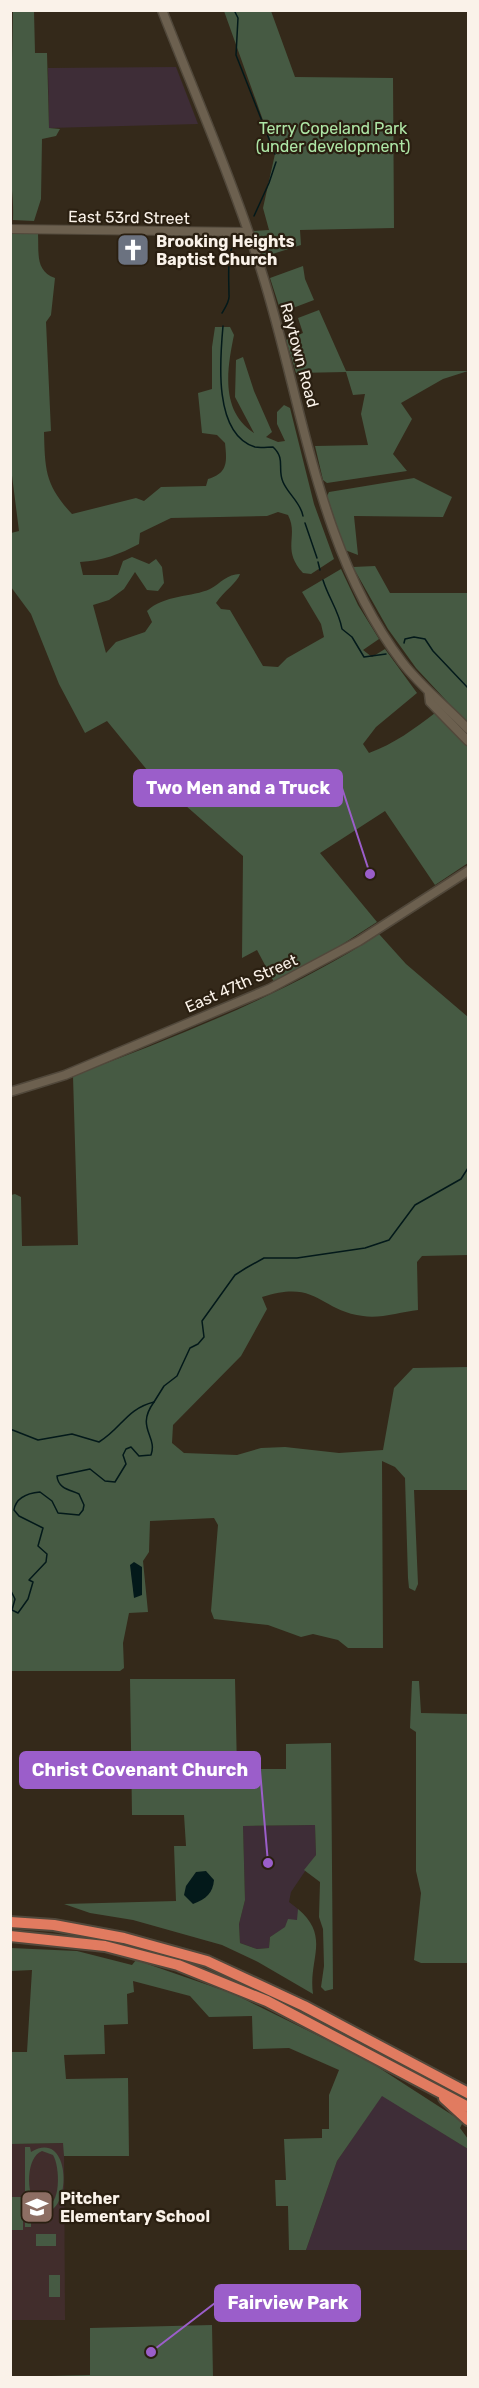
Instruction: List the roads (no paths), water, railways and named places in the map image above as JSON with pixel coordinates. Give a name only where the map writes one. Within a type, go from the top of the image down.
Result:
[{"type":"highway","points":[[10,1922],[54,1924],[124,1938],[207,1961],[304,2006],[468,2093]]},
{"type":"highway","points":[[10,1936],[105,1946],[178,1965],[267,2001],[468,2107]]},
{"type":"highway","points":[[435,2089],[468,2120]]},
{"type":"main road","name":"Raytown Road","points":[[162,10],[248,232],[277,322],[320,489],[345,562],[368,609],[387,640],[429,694],[430,702],[468,741]]},
{"type":"main road","name":"Raytown Road","points":[[429,694],[437,697],[468,729]]},
{"type":"main road","name":"East 47th Street","points":[[10,1092],[65,1075],[269,989],[359,941],[468,871]]},
{"type":"street","name":"East 53rd Street","points":[[10,229],[248,232]]},
{"type":"water","points":[[134,1562],[142,1567],[142,1595],[134,1598],[130,1565]]},
{"type":"water","points":[[206,1871],[214,1880],[212,1889],[205,1898],[193,1904],[184,1895],[186,1886],[196,1872]]},
{"type":"waterway","points":[[234,10],[238,18],[236,55],[275,154]]},
{"type":"waterway","points":[[254,216],[276,162]]},
{"type":"waterway","points":[[222,313],[229,300],[230,257],[233,243],[237,238]]},
{"type":"waterway","points":[[223,326],[222,394],[232,427],[241,439],[255,447],[273,447],[277,451],[283,482],[300,507],[303,516]]},
{"type":"waterway","points":[[305,523],[317,558]]},
{"type":"waterway","points":[[318,562],[320,570]]},
{"type":"waterway","points":[[323,580],[342,629],[352,637],[364,657],[386,654]]},
{"type":"waterway","points":[[404,643],[405,639],[414,637],[425,639],[433,651],[468,688]]},
{"type":"waterway","points":[[10,1429],[38,1440],[72,1434],[99,1442],[130,1414],[154,1402],[164,1386],[177,1376],[190,1348],[204,1337],[202,1321],[235,1275],[264,1258],[297,1258],[365,1248],[389,1240],[415,1205],[461,1179],[468,1168]]},
{"type":"waterway","points":[[10,1589],[15,1599],[12,1610],[18,1613],[28,1599],[33,1582],[29,1580],[46,1562],[47,1554],[38,1546],[43,1528],[19,1516],[14,1510],[17,1502],[27,1495],[40,1492],[52,1501],[58,1513],[79,1515],[84,1505],[79,1494],[62,1486],[57,1476],[90,1469],[105,1481],[115,1482],[126,1464],[123,1455],[126,1449],[131,1447],[139,1456],[151,1455],[152,1442],[146,1419],[154,1402]]},
{"type":"place","name":"Brooking Heights Baptist Church","points":[[133,250]]},
{"type":"place","name":"Two Men and a Truck","points":[[370,874]]},
{"type":"place","name":"Christ Covenant Church","points":[[268,1863]]},
{"type":"place","name":"Pitcher Elementary School","points":[[37,2207]]},
{"type":"place","name":"Fairview Park","points":[[151,2352]]},
{"type":"park label","name":"Terry Copeland Park (under development)","points":[[333,137]]}]
